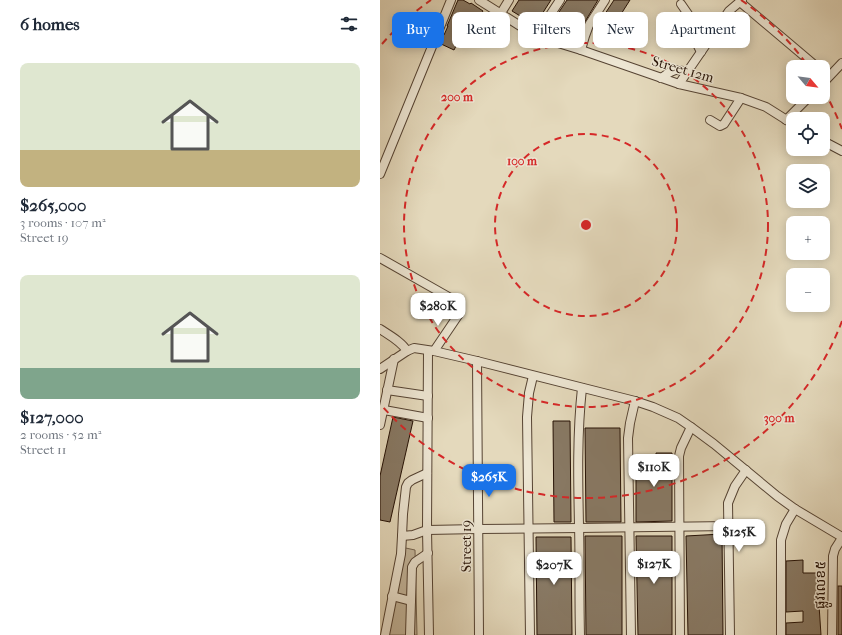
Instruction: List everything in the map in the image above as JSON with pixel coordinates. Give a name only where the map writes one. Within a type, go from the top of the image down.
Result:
[{"type":"street","points":[[381,172],[451,0]]},
{"type":"street","name":"Street 12m","points":[[479,0],[499,12]]},
{"type":"street","points":[[502,12],[509,0]]},
{"type":"street","points":[[552,12],[560,0]]},
{"type":"street","points":[[581,50],[590,25],[605,0]]},
{"type":"street","points":[[729,12],[741,1],[809,60]]},
{"type":"street","points":[[681,4],[686,12]]},
{"type":"street","name":"Street 12m","points":[[574,48],[679,84],[741,98],[766,107],[786,120]]},
{"type":"street","points":[[699,48],[701,52]]},
{"type":"street","points":[[679,84],[704,48]]},
{"type":"street","points":[[830,74],[842,64]]},
{"type":"street","points":[[661,78],[674,70],[687,73]]},
{"type":"street","points":[[710,120],[720,126],[724,124],[741,98]]},
{"type":"street","points":[[797,112],[803,104]]},
{"type":"street","points":[[830,145],[842,152]]},
{"type":"street","points":[[380,258],[454,300],[460,306],[459,314],[431,351],[428,396],[427,530],[429,635]]},
{"type":"street","points":[[380,329],[404,346],[407,351]]},
{"type":"street","points":[[380,369],[414,348],[635,401],[653,407],[671,415],[691,427],[777,496],[842,538]]},
{"type":"street","points":[[380,425],[394,360]]},
{"type":"street","name":"Street 19","points":[[477,362],[479,635]]},
{"type":"street","points":[[530,635],[527,417],[529,393],[533,376]]},
{"type":"street","points":[[580,635],[578,450],[579,410],[582,388]]},
{"type":"street","points":[[387,390],[428,396]]},
{"type":"street","points":[[631,635],[628,438],[635,401]]},
{"type":"street","points":[[384,410],[428,418]]},
{"type":"street","points":[[680,635],[679,456],[681,448],[691,427]]},
{"type":"street","points":[[730,635],[728,502],[735,486],[746,470]]},
{"type":"street","points":[[384,635],[401,554],[406,487],[412,480],[428,473]]},
{"type":"street","points":[[781,635],[781,540],[783,530],[795,509]]},
{"type":"street","points":[[402,536],[414,535],[427,530],[728,526]]},
{"type":"street","name":"ផ្លូវលេខ៥","points":[[832,635],[833,556],[835,549],[842,538]]},
{"type":"street","points":[[410,635],[412,567],[415,562],[428,553]]},
{"type":"street","points":[[392,596],[411,600]]},
{"type":"shaded area","points":[[401,547],[415,550],[417,635],[385,635]]},
{"type":"building","points":[[458,0],[471,3],[483,11],[482,12],[453,12]]},
{"type":"building","points":[[519,0],[551,0],[543,12],[518,12],[518,15],[512,11]]},
{"type":"building","points":[[567,0],[598,0],[585,22],[585,12],[559,12]]},
{"type":"building","points":[[614,0],[630,0],[622,12],[606,12]]},
{"type":"building","points":[[452,14],[452,48],[455,48],[454,50],[444,45],[444,35]]},
{"type":"building","points":[[393,417],[413,421],[390,522],[380,520],[380,476]]},
{"type":"building","points":[[553,421],[570,421],[571,522],[554,522]]},
{"type":"building","points":[[585,428],[620,428],[621,522],[586,522]]},
{"type":"building","points":[[656,453],[672,453],[672,521],[636,522],[636,455],[656,455]]},
{"type":"building","points":[[722,534],[723,635],[688,635],[686,536]]},
{"type":"building","points":[[585,536],[622,536],[622,635],[586,635]]},
{"type":"building","points":[[636,536],[672,536],[672,635],[638,635]]},
{"type":"building","points":[[536,537],[571,537],[572,635],[537,635]]},
{"type":"building","points":[[803,560],[803,573],[820,573],[819,605],[821,635],[786,635],[786,623],[803,622],[803,611],[786,612],[786,561]]},
{"type":"building","points":[[838,586],[842,586],[842,635],[838,635]]}]
